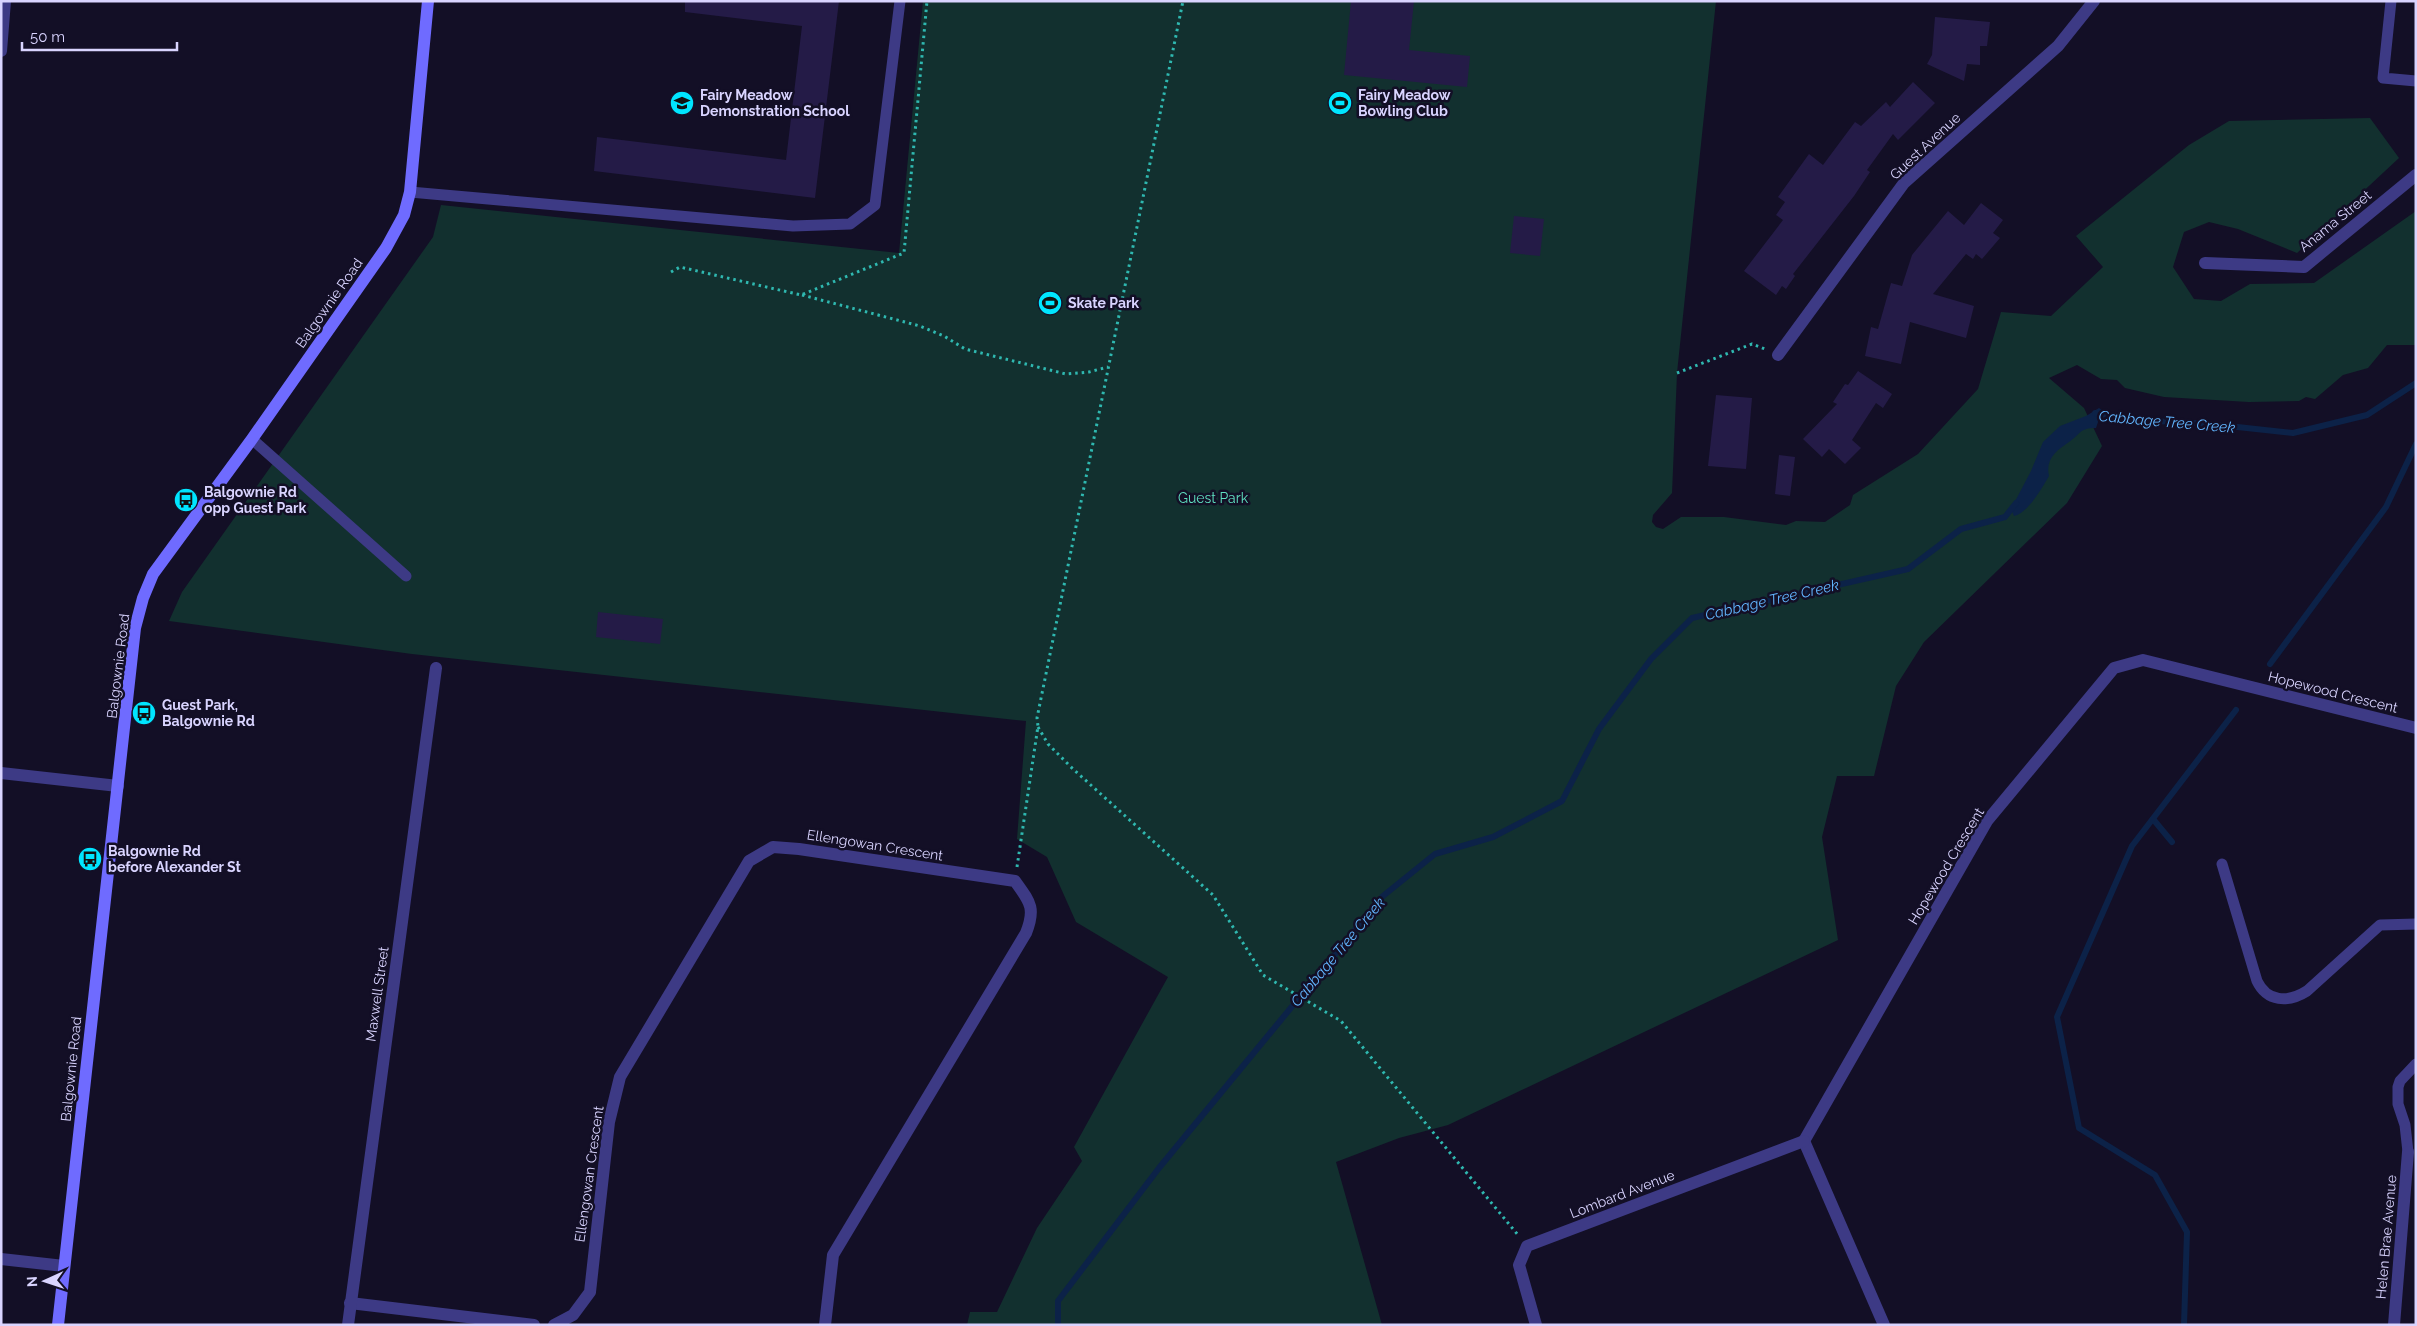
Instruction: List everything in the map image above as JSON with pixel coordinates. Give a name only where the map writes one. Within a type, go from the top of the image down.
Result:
[{"type":"main road","name":"Balgownie Road","points":[[58,1325],[136,628],[143,598],[153,574],[386,248],[404,215],[410,192],[428,1]]},
{"type":"street","points":[[1,51],[5,1]]},
{"type":"street","name":"Guest Avenue","points":[[1778,355],[1904,183],[2058,46],[2094,1]]},
{"type":"street","name":"Anama Street","points":[[2205,263],[2304,266],[2416,175]]},
{"type":"street","name":"Hopewood Crescent","points":[[1804,1141],[1987,821],[2114,668],[2143,660],[2416,728]]},
{"type":"street","name":"Maxwell Street","points":[[348,1325],[436,668]]},
{"type":"street","points":[[1,773],[118,786]]},
{"type":"street","name":"Ellengowan Crescent","points":[[554,1325],[573,1315],[590,1292],[609,1122],[620,1077],[749,861],[773,847],[799,849],[1015,881]]},
{"type":"street","points":[[825,1325],[833,1255],[1026,933],[1032,916],[1028,899],[1015,881]]},
{"type":"street","points":[[1804,1141],[1884,1325]]},
{"type":"street","name":"Lombard Avenue","points":[[1527,1246],[1804,1141]]},
{"type":"street","name":"Helen Brae Avenue","points":[[2394,1325],[2408,1152]]},
{"type":"street","points":[[1527,1246],[1519,1265],[1536,1325]]},
{"type":"street","points":[[1,1259],[64,1266]]},
{"type":"street","points":[[350,1303],[534,1325]]},
{"type":"lane","points":[[410,192],[793,226],[850,224],[875,205],[900,1]]},
{"type":"lane","points":[[2391,1],[2382,78],[2416,81]]},
{"type":"lane","points":[[252,438],[406,576]]},
{"type":"lane","points":[[2222,864],[2258,981],[2265,993],[2274,998],[2292,998],[2307,992],[2380,925],[2416,924]]},
{"type":"lane","points":[[2408,1152],[2405,1125],[2398,1104],[2398,1087],[2400,1081],[2416,1064]]},
{"type":"path","points":[[801,294],[904,253],[927,1]]},
{"type":"path","points":[[1015,881],[1038,726],[1037,718],[1183,1]]},
{"type":"path","points":[[671,272],[680,267],[801,294],[920,326],[944,336],[965,349],[1057,372],[1076,374],[1108,366]]},
{"type":"path","points":[[1678,373],[1752,344],[1778,355]]},
{"type":"path","points":[[1038,726],[1048,744],[1073,769],[1213,895],[1263,975],[1341,1021],[1491,1205],[1527,1246]]},
{"type":"green space","name":"Guest Park","points":[[923,1],[1716,1],[1677,373],[1672,493],[1653,515],[1652,522],[1656,527],[1663,529],[1681,517],[1724,517],[1786,525],[1796,521],[1825,522],[1850,505],[1853,495],[1918,454],[1978,389],[2001,312],[2051,316],[2103,267],[2076,236],[2189,145],[2229,121],[2370,118],[2399,158],[2297,253],[2238,229],[2209,222],[2184,232],[2173,267],[2194,299],[2221,301],[2250,284],[2314,283],[2416,211],[2416,345],[2387,345],[2368,368],[2343,375],[2315,399],[2306,397],[2299,401],[2249,402],[2164,397],[2125,388],[2117,380],[2101,379],[2077,365],[2049,378],[2084,408],[2102,446],[2067,503],[1924,642],[1896,686],[1874,776],[1837,776],[1822,837],[1838,940],[1448,1125],[1399,1138],[1336,1162],[1382,1325],[967,1325],[970,1312],[997,1312],[1037,1228],[1082,1161],[1074,1147],[1168,977],[1076,922],[1047,857],[1017,839],[1026,721],[412,654],[169,621],[182,592],[433,237],[441,205],[899,253]]},
{"type":"water","name":"Cabbage Tree Creek","points":[[2099,408],[2102,410],[2096,428],[2083,430],[2056,452],[2050,460],[2049,476],[2039,493],[2024,510],[2014,516],[2011,509],[2031,471],[2043,442],[2060,426],[2086,416]]},
{"type":"building","points":[[685,1],[839,1],[815,198],[594,171],[597,137],[786,160],[802,26],[685,12]]},
{"type":"building","points":[[1351,1],[1414,1],[1409,50],[1470,56],[1467,87],[1344,75]]},
{"type":"building","points":[[1935,17],[1990,22],[1987,46],[1980,46],[1980,65],[1967,64],[1964,81],[1927,64],[1932,55]]},
{"type":"building","points":[[1913,82],[1935,103],[1898,140],[1893,134],[1867,170],[1870,172],[1854,196],[1793,274],[1795,276],[1786,289],[1782,286],[1776,295],[1744,271],[1783,220],[1776,215],[1785,202],[1778,197],[1809,154],[1823,165],[1855,122],[1861,126],[1886,102],[1890,107]]},
{"type":"building","points":[[1981,203],[2003,220],[1993,233],[2000,238],[1982,259],[1976,254],[1973,259],[1966,254],[1933,294],[1974,306],[1966,338],[1910,322],[1901,364],[1865,356],[1871,327],[1878,329],[1891,283],[1902,286],[1912,255],[1948,211],[1964,225]]},
{"type":"building","points":[[1514,216],[1544,219],[1540,256],[1510,253]]},
{"type":"building","points":[[1858,371],[1892,394],[1883,408],[1876,403],[1852,440],[1861,448],[1845,464],[1829,449],[1822,457],[1803,439],[1837,404],[1833,402],[1845,384],[1848,385]]},
{"type":"building","points":[[1716,395],[1752,398],[1746,469],[1708,466]]},
{"type":"building","points":[[1779,455],[1795,457],[1790,496],[1775,494]]},
{"type":"building","points":[[598,612],[663,619],[660,644],[596,637]]},
{"type":"waterway","name":"Cabbage Tree Creek","points":[[2095,413],[2138,420],[2210,424],[2293,433],[2367,415],[2416,383]]},
{"type":"waterway","points":[[2270,664],[2386,507],[2416,444]]},
{"type":"waterway","name":"Cabbage Tree Creek","points":[[1058,1325],[1058,1301],[1159,1168],[1383,896],[1435,854],[1493,837],[1562,801],[1599,729],[1651,659],[1692,618],[1908,569],[1961,529],[2005,517],[2016,503]]},
{"type":"waterway","points":[[2184,1325],[2187,1232],[2155,1175],[2079,1128],[2057,1017],[2132,846],[2236,710]]},
{"type":"waterway","name":"Cabbage Tree Creek","points":[[2153,819],[2172,842]]},
{"type":"place","name":"Fairy Meadow Demonstration School","points":[[682,103]]},
{"type":"place","name":"Fairy Meadow Bowling Club","points":[[1340,103]]},
{"type":"place","name":"Skate Park","points":[[1050,303]]},
{"type":"place","name":"Balgownie Rd opp Guest Park","points":[[186,500]]},
{"type":"place","name":"Guest Park, Balgownie Rd","points":[[144,713]]},
{"type":"place","name":"Balgownie Rd before Alexander St","points":[[90,859]]}]
